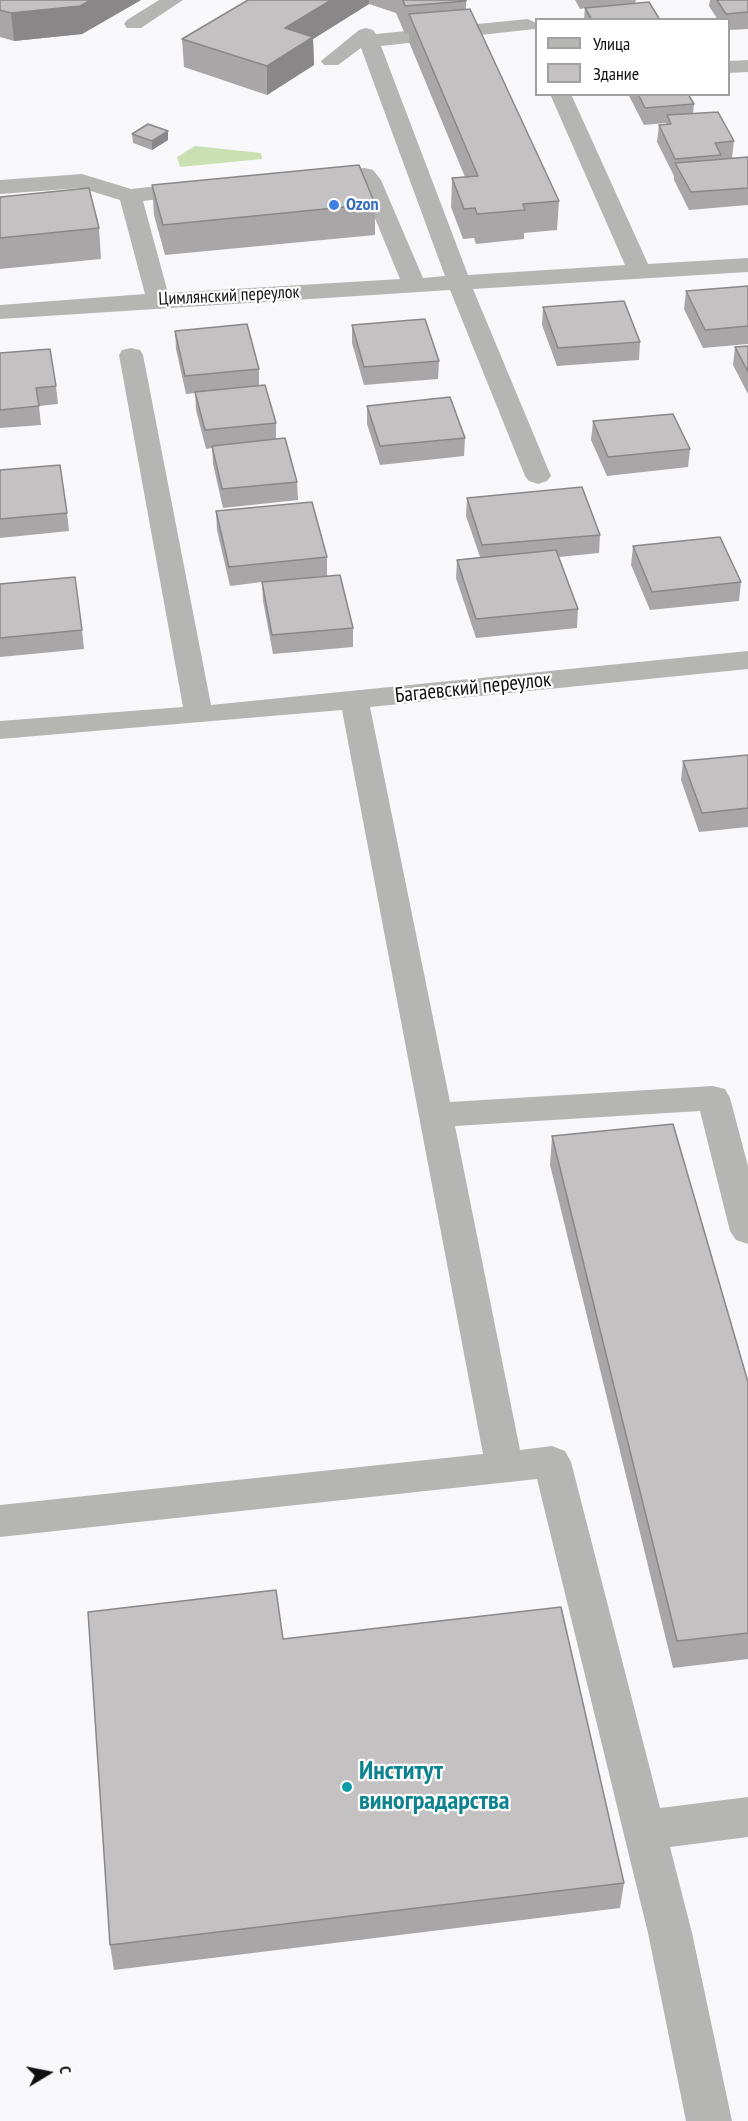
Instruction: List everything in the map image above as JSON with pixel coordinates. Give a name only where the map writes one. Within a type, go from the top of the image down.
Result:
[{"type":"street","points":[[134,24],[173,0]]},
{"type":"street","points":[[368,41],[528,26]]},
{"type":"street","points":[[331,61],[366,34],[459,283],[538,476]]},
{"type":"street","points":[[730,68],[748,66]]},
{"type":"street","points":[[561,96],[640,272]]},
{"type":"street","points":[[300,180],[365,175],[370,180],[414,285]]},
{"type":"street","points":[[0,188],[82,181],[130,196],[220,187]]},
{"type":"street","points":[[130,196],[158,300]]},
{"type":"street","name":"Цимлянский переулок","points":[[0,312],[158,300],[748,265]]},
{"type":"street","points":[[131,355],[199,715]]},
{"type":"street","name":"Багаевский переулок","points":[[0,730],[199,715],[748,660]]},
{"type":"street","points":[[354,700],[506,1467]]},
{"type":"street","points":[[436,1115],[712,1098],[748,1231]]},
{"type":"street","points":[[0,1521],[552,1462],[670,1933],[709,2121]]},
{"type":"street","points":[[645,1830],[748,1817]]},
{"type":"green space","points":[[195,146],[261,153],[262,159],[180,167],[177,157]]},
{"type":"building","points":[[0,0],[91,0],[80,6],[11,13],[0,10]]},
{"type":"building","points":[[248,0],[331,0],[285,28],[313,37],[267,66],[182,39]]},
{"type":"building","points":[[403,0],[466,0],[466,1],[405,6]]},
{"type":"building","points":[[717,0],[748,0],[748,12],[726,14]]},
{"type":"building","points":[[649,2],[659,18],[591,18],[585,8]]},
{"type":"building","points":[[470,9],[559,201],[523,204],[525,210],[477,214],[475,208],[464,209],[452,178],[478,176],[409,14]]},
{"type":"building","points":[[639,96],[689,96],[694,104],[645,108]]},
{"type":"building","points":[[718,112],[734,141],[715,143],[721,155],[675,159],[659,125],[671,124],[667,115]]},
{"type":"building","points":[[148,124],[168,131],[152,141],[132,134]]},
{"type":"building","points":[[748,157],[748,188],[691,192],[675,163]]},
{"type":"building","points":[[359,165],[375,204],[163,225],[152,185]]},
{"type":"building","points":[[89,188],[99,228],[0,238],[0,197]]},
{"type":"building","points":[[748,286],[748,326],[705,330],[686,291]]},
{"type":"building","points":[[624,301],[640,342],[558,348],[543,307]]},
{"type":"building","points":[[425,319],[439,361],[364,367],[352,325]]},
{"type":"building","points":[[247,324],[259,369],[185,376],[175,331]]},
{"type":"building","points":[[748,346],[748,372],[735,347]]},
{"type":"building","points":[[50,349],[56,386],[36,388],[39,406],[0,410],[0,353]]},
{"type":"building","points":[[265,385],[276,423],[205,430],[195,392]]},
{"type":"building","points":[[450,397],[465,438],[380,446],[367,406]]},
{"type":"building","points":[[673,414],[690,449],[608,457],[593,421]]},
{"type":"building","points":[[285,438],[297,482],[222,489],[212,446]]},
{"type":"building","points":[[60,465],[67,513],[0,519],[0,470]]},
{"type":"building","points":[[582,487],[600,535],[482,545],[467,498]]},
{"type":"building","points":[[312,502],[327,557],[229,567],[216,511]]},
{"type":"building","points":[[720,537],[741,582],[652,592],[633,546]]},
{"type":"building","points":[[556,550],[578,609],[476,619],[457,560]]},
{"type":"building","points":[[340,575],[353,628],[272,635],[262,582]]},
{"type":"building","points":[[75,577],[82,630],[0,638],[0,584]]},
{"type":"building","points":[[748,755],[748,808],[702,813],[683,761]]},
{"type":"building","points":[[673,1124],[748,1382],[748,1633],[677,1641],[552,1136]]},
{"type":"building","name":"Институт виноградарства","points":[[276,1590],[283,1639],[561,1607],[624,1883],[110,1945],[88,1612]]},
{"type":"place","name":"Ozon","points":[[334,205]]},
{"type":"place","name":"Институт виноградарства","points":[[347,1787]]}]
